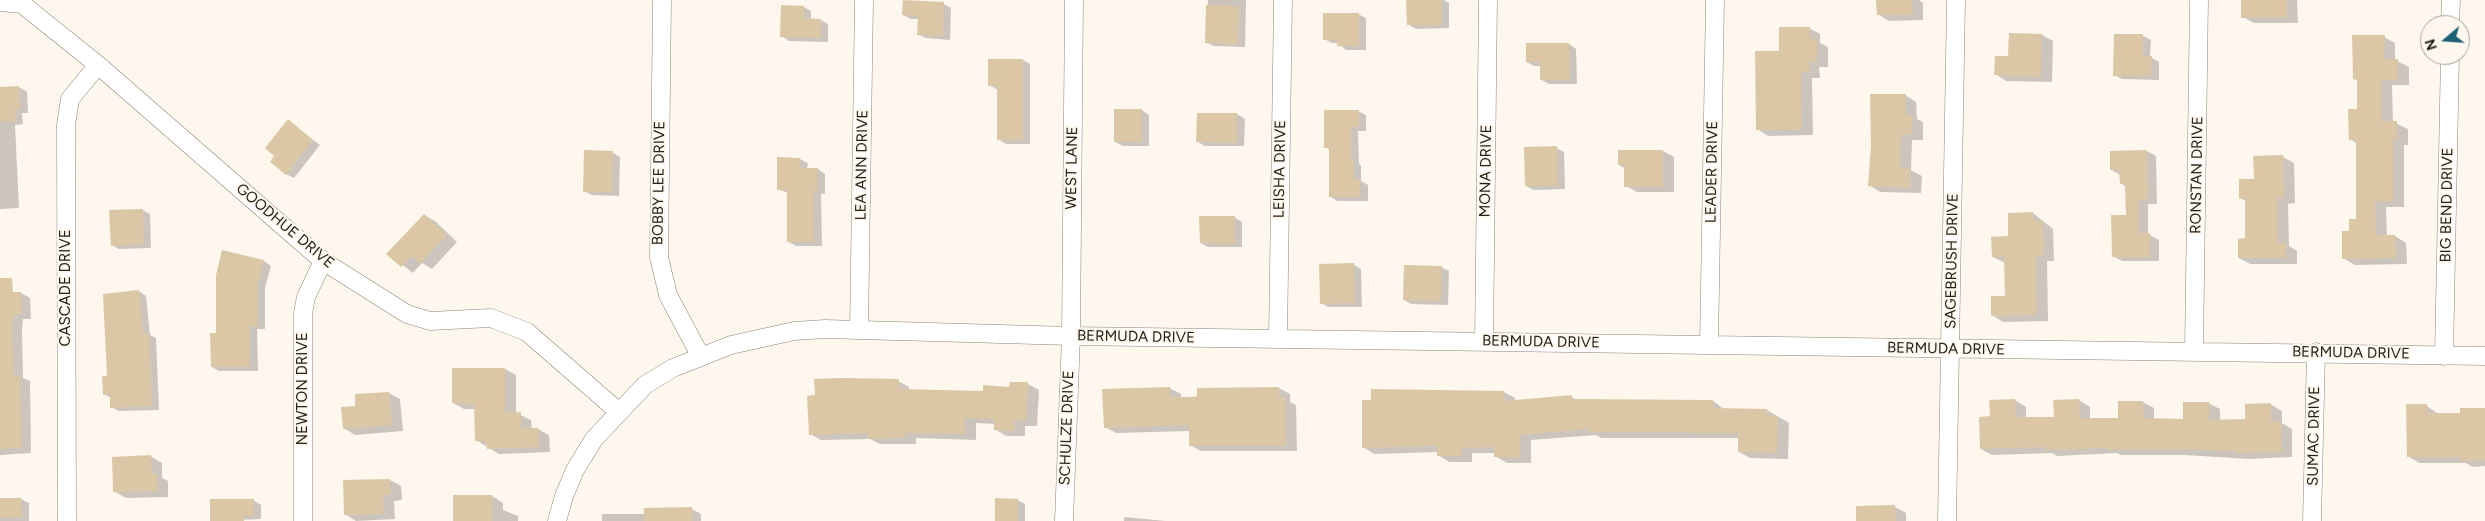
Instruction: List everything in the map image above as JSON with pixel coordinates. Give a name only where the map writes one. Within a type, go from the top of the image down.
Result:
[{"type":"street","name":"BOBBY LEE DRIVE","points":[[662,0],[658,257],[668,295],[701,357]]},
{"type":"street","name":"LEA ANN DRIVE","points":[[859,330],[864,0]]},
{"type":"street","name":"WEST LANE","points":[[1070,336],[1074,0]]},
{"type":"street","name":"LEISHA DRIVE","points":[[1278,338],[1282,0]]},
{"type":"street","name":"MONA DRIVE","points":[[1484,342],[1488,0]]},
{"type":"street","name":"LEADER DRIVE","points":[[1709,345],[1715,0]]},
{"type":"street","name":"SAGEBRUSH DRIVE","points":[[1947,521],[1956,0]]},
{"type":"street","name":"RONSTAN DRIVE","points":[[2194,350],[2199,0]]},
{"type":"street","points":[[2450,0],[2450,15]]},
{"type":"street","name":"GOODHUE DRIVE","points":[[0,2],[22,4],[98,65],[323,261],[407,314],[430,320],[491,318],[527,332],[619,412]]},
{"type":"street","name":"CASCADE DRIVE","points":[[67,521],[66,125],[70,100],[98,65]]},
{"type":"street","name":"BIG BEND DRIVE","points":[[2444,356],[2450,65]]},
{"type":"street","name":"NEWTON DRIVE","points":[[303,521],[302,313],[306,297],[323,261]]},
{"type":"street","name":"BERMUDA DRIVE","points":[[557,521],[564,496],[575,470],[594,439],[645,385],[673,368],[731,345],[794,330],[1070,336],[1950,349],[2194,350],[2485,356]]},
{"type":"street","name":"SCHULZE DRIVE","points":[[1064,521],[1070,336]]},
{"type":"street","name":"SUMAC DRIVE","points":[[2312,521],[2316,352]]},
{"type":"building","points":[[903,0],[944,2],[943,36],[917,35],[918,16],[902,15]]},
{"type":"building","points":[[1406,0],[1442,0],[1442,25],[1407,25]]},
{"type":"building","points":[[1876,0],[1912,0],[1913,15],[1877,15]]},
{"type":"building","points":[[2241,0],[2287,0],[2287,17],[2241,18]]},
{"type":"building","points":[[781,5],[804,6],[804,18],[821,19],[821,38],[780,37]]},
{"type":"building","points":[[1206,5],[1239,6],[1238,44],[1205,43]]},
{"type":"building","points":[[1323,13],[1359,13],[1359,46],[1337,46],[1337,40],[1323,40]]},
{"type":"building","points":[[1779,27],[1810,27],[1810,39],[1817,39],[1817,62],[1809,62],[1809,72],[1801,72],[1802,130],[1756,130],[1755,51],[1779,51]]},
{"type":"building","points":[[2009,33],[2042,34],[2041,77],[1994,75],[1995,56],[2008,56]]},
{"type":"building","points":[[2114,34],[2143,34],[2143,56],[2152,56],[2151,76],[2113,76]]},
{"type":"building","points":[[2352,35],[2385,35],[2384,59],[2398,59],[2398,80],[2381,80],[2382,121],[2397,121],[2397,139],[2393,139],[2393,201],[2375,201],[2376,235],[2395,235],[2396,258],[2342,259],[2342,231],[2349,231],[2349,219],[2356,219],[2356,140],[2349,140],[2348,109],[2357,109],[2357,79],[2353,79]]},
{"type":"building","points":[[1526,43],[1569,43],[1570,80],[1540,80],[1540,62],[1526,62]]},
{"type":"building","points":[[988,59],[1023,59],[1023,140],[997,140],[997,86],[988,86]]},
{"type":"building","points":[[19,86],[20,109],[15,110],[16,121],[0,121],[0,87]]},
{"type":"building","points":[[1870,94],[1906,94],[1906,115],[1912,115],[1912,134],[1901,135],[1900,168],[1911,169],[1910,188],[1868,186],[1871,146]]},
{"type":"building","points":[[1114,109],[1142,109],[1142,142],[1114,142]]},
{"type":"building","points":[[1324,110],[1359,110],[1359,127],[1351,127],[1351,160],[1354,160],[1354,179],[1360,179],[1360,197],[1329,197],[1329,148],[1324,148]]},
{"type":"building","points":[[1197,113],[1237,113],[1237,143],[1196,142]]},
{"type":"building","points":[[288,119],[313,140],[286,175],[270,162],[274,156],[265,148]]},
{"type":"building","points":[[1557,146],[1558,186],[1525,186],[1524,147]]},
{"type":"building","points":[[584,150],[613,151],[612,192],[583,192]]},
{"type":"building","points":[[1618,150],[1663,150],[1663,187],[1624,187],[1624,165],[1618,165]]},
{"type":"building","points":[[2147,150],[2148,199],[2139,200],[2139,233],[2150,233],[2150,257],[2112,257],[2111,215],[2126,215],[2125,184],[2120,184],[2119,170],[2110,170],[2110,151]]},
{"type":"building","points":[[2283,155],[2284,198],[2277,198],[2278,243],[2286,243],[2286,258],[2238,258],[2238,239],[2245,238],[2245,198],[2239,199],[2239,179],[2254,179],[2253,156]]},
{"type":"building","points":[[777,157],[800,158],[800,168],[818,168],[817,191],[814,191],[814,242],[787,242],[787,190],[777,190]]},
{"type":"building","points":[[143,209],[144,244],[111,246],[109,210]]},
{"type":"building","points":[[2033,212],[2034,221],[2043,221],[2044,255],[2036,256],[2037,315],[1991,316],[1991,296],[2005,296],[2004,257],[1992,257],[1991,237],[2008,236],[2008,213]]},
{"type":"building","points":[[424,214],[447,235],[420,264],[412,256],[401,267],[386,254]]},
{"type":"building","points":[[1199,216],[1235,216],[1235,244],[1200,243]]},
{"type":"building","points":[[222,250],[264,260],[258,283],[258,326],[250,326],[250,367],[211,367],[210,333],[216,333],[216,275]]},
{"type":"building","points":[[1354,263],[1355,303],[1320,304],[1319,264]]},
{"type":"building","points":[[1404,265],[1442,266],[1441,301],[1403,300]]},
{"type":"building","points":[[0,278],[12,278],[13,292],[21,292],[22,314],[14,315],[12,326],[14,375],[20,375],[22,448],[0,449]]},
{"type":"building","points":[[139,290],[143,333],[149,333],[152,406],[110,408],[110,394],[103,395],[102,376],[107,376],[103,294]]},
{"type":"building","points":[[452,368],[505,368],[505,413],[521,412],[521,428],[538,428],[539,447],[487,449],[486,441],[475,441],[474,404],[452,403]]},
{"type":"building","points":[[814,379],[899,379],[899,389],[983,391],[983,385],[1009,387],[1010,382],[1028,382],[1026,421],[1014,420],[1014,431],[994,430],[994,419],[965,418],[965,434],[905,433],[905,438],[868,439],[868,433],[809,435],[807,396],[815,395]]},
{"type":"building","points":[[1170,387],[1170,397],[1197,397],[1197,388],[1279,387],[1279,397],[1285,397],[1286,446],[1189,446],[1189,425],[1104,428],[1102,389]]},
{"type":"building","points":[[1371,389],[1504,391],[1504,401],[1572,395],[1572,399],[1713,400],[1713,408],[1767,409],[1767,415],[1778,416],[1777,453],[1738,452],[1738,433],[1589,432],[1589,429],[1520,435],[1520,457],[1494,457],[1494,447],[1462,448],[1462,456],[1437,456],[1437,446],[1362,448],[1362,400],[1371,400]]},
{"type":"building","points":[[389,392],[392,425],[343,429],[341,407],[355,406],[355,394]]},
{"type":"building","points":[[2015,399],[2016,417],[2054,417],[2053,400],[2079,399],[2080,418],[2118,418],[2118,401],[2143,401],[2144,418],[2183,419],[2183,402],[2209,402],[2209,420],[2245,419],[2245,404],[2271,403],[2271,422],[2281,421],[2282,452],[2236,453],[2236,451],[2173,449],[2108,450],[2108,448],[2045,450],[2045,447],[1980,449],[1979,417],[1990,416],[1989,400]]},
{"type":"building","points":[[2406,404],[2427,404],[2427,413],[2460,413],[2460,408],[2485,408],[2485,460],[2460,461],[2460,457],[2407,457]]},
{"type":"building","points":[[151,455],[152,474],[157,473],[158,491],[113,492],[112,457]]},
{"type":"building","points":[[390,479],[391,495],[383,495],[384,514],[344,515],[343,480]]},
{"type":"building","points":[[453,495],[492,495],[492,521],[453,521]]},
{"type":"building","points":[[0,498],[21,498],[22,517],[0,518]]},
{"type":"building","points":[[995,498],[1018,499],[1018,521],[995,521]]},
{"type":"building","points":[[210,499],[254,499],[254,516],[244,516],[244,521],[210,521]]},
{"type":"building","points":[[1895,505],[1896,521],[1856,521],[1856,506]]},
{"type":"building","points":[[692,507],[692,521],[644,521],[644,508]]}]
